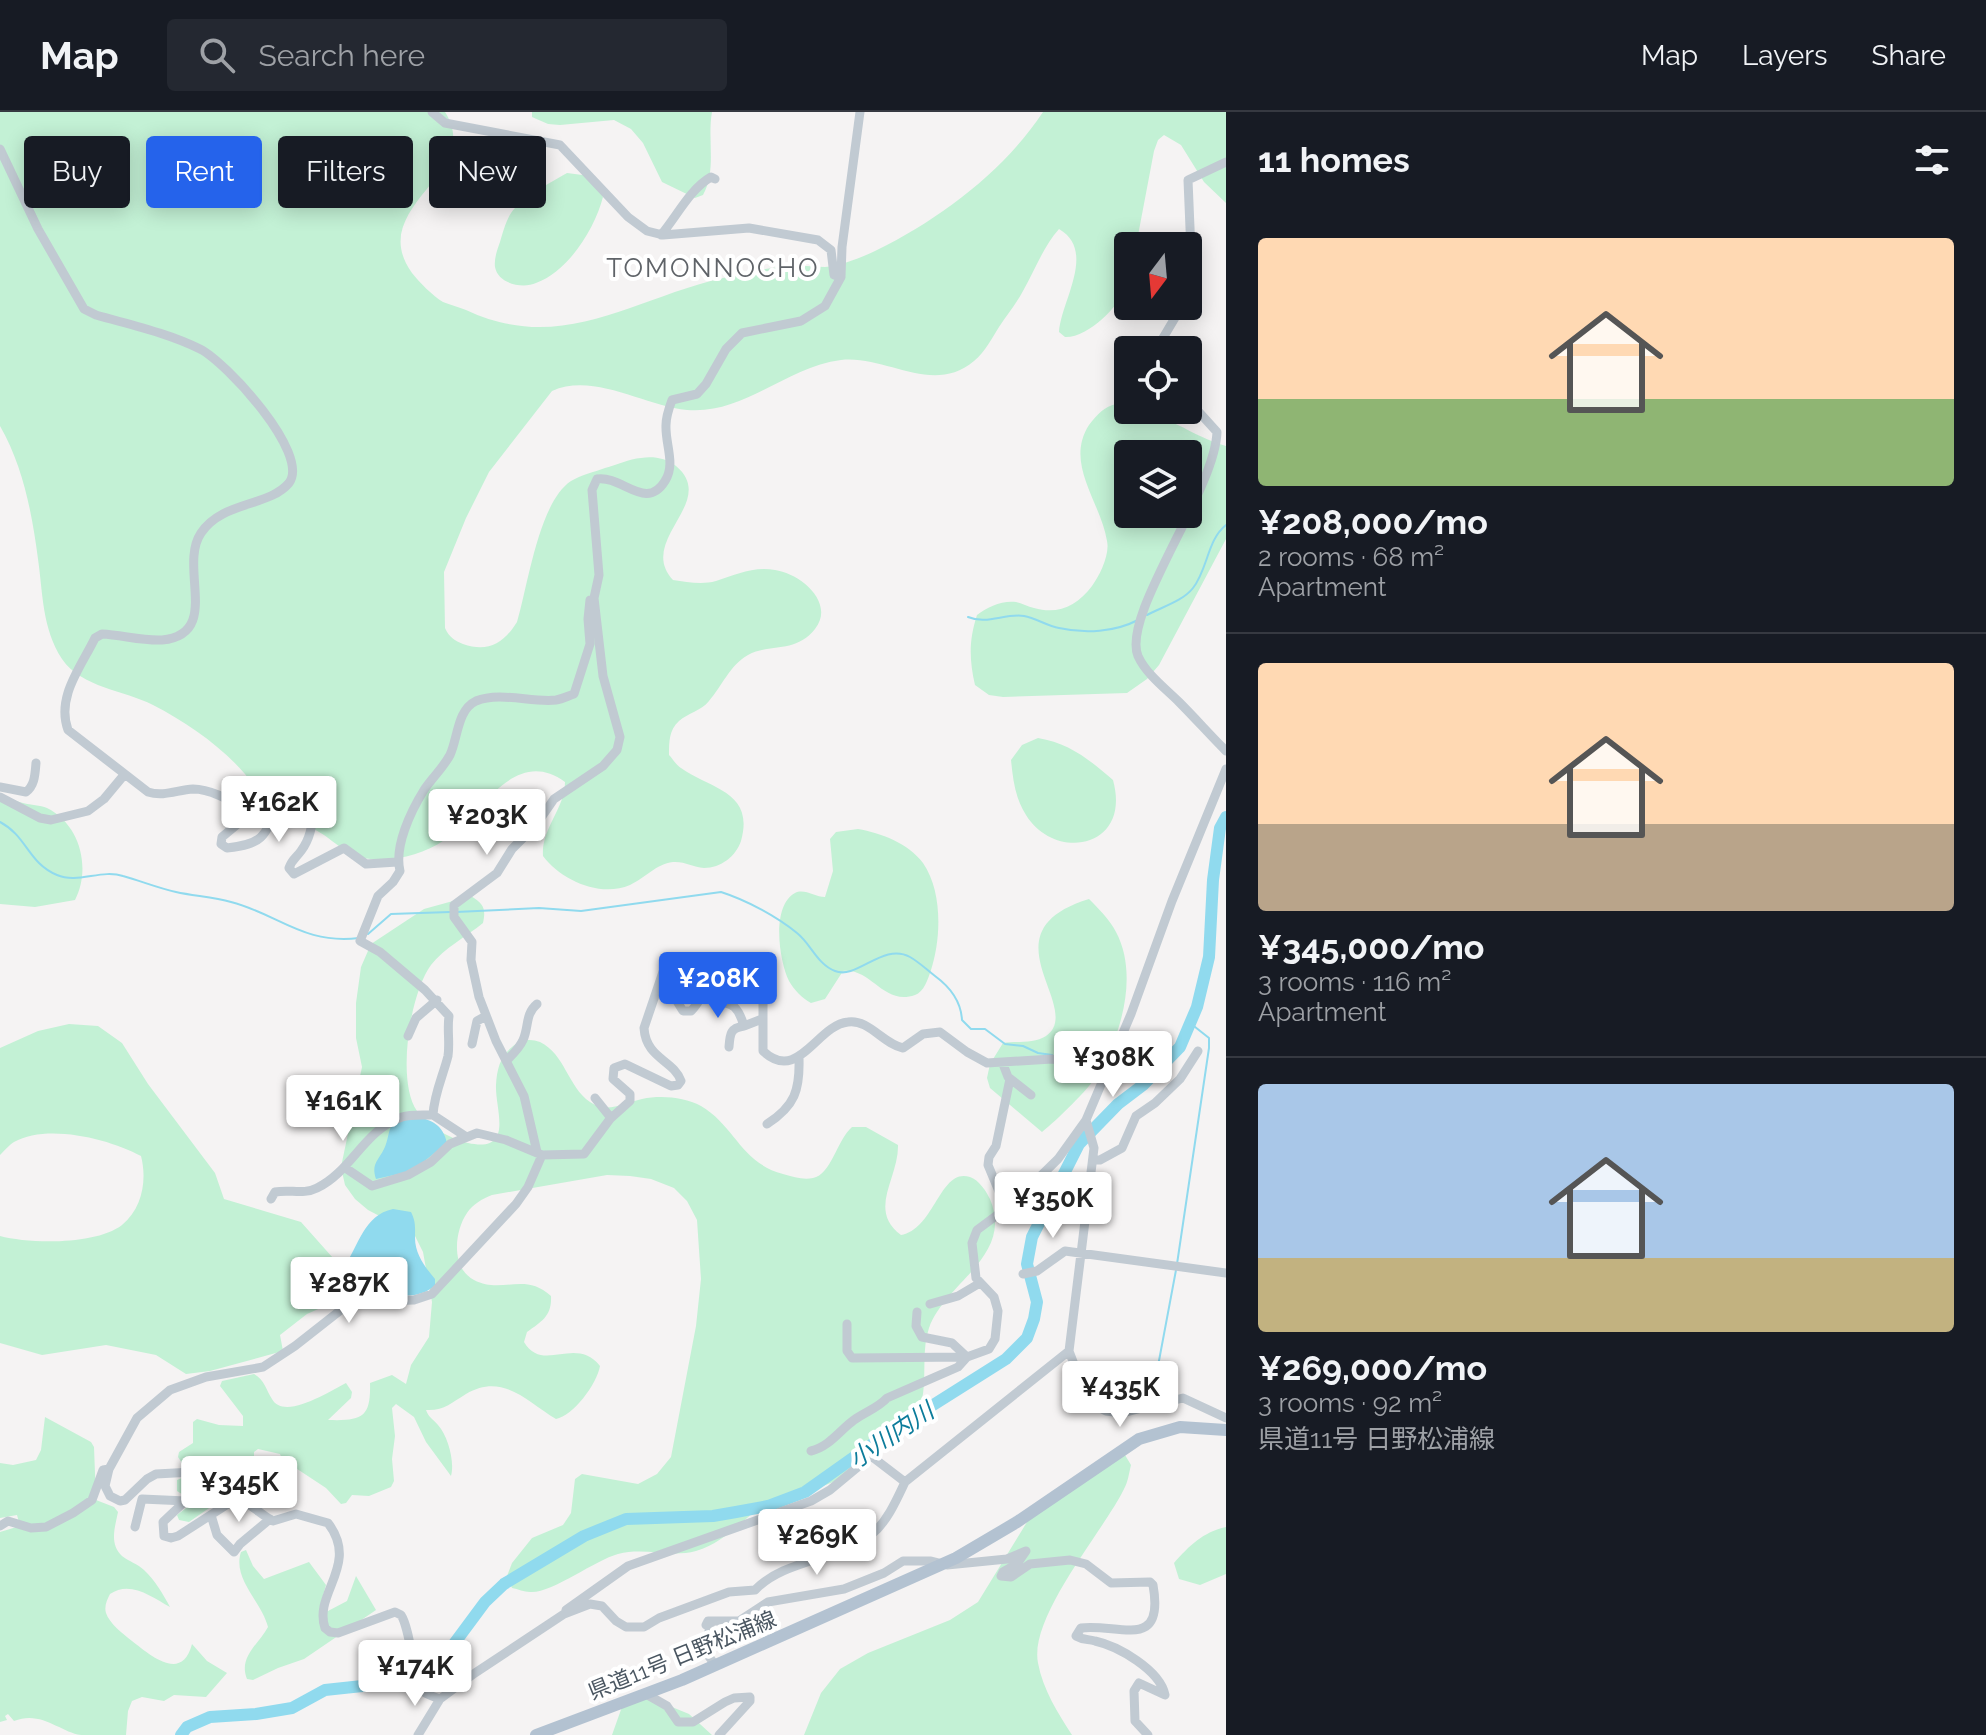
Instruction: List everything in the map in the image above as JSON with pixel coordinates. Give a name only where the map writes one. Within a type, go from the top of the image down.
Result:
[{"type":"main road","name":"県道11号 日野松浦線","points":[[536,1735],[715,1665],[942,1564],[1017,1522],[1139,1439],[1180,1427],[1226,1430]]},
{"type":"street","points":[[432,112],[445,123],[560,145],[628,217],[647,231],[661,235],[749,228],[818,240],[831,250],[834,275],[841,277]]},
{"type":"street","points":[[440,1699],[422,1691],[417,1681],[405,1621],[401,1615],[395,1612],[338,1633],[325,1628],[324,1613],[341,1551],[338,1538],[328,1523],[296,1514],[279,1520],[270,1519],[245,1501],[234,1500],[171,1538],[164,1536],[163,1522],[199,1488],[200,1475],[193,1472],[156,1474],[120,1501],[106,1491],[109,1469],[137,1418],[170,1390],[206,1377],[263,1367],[351,1302],[414,1300],[432,1294],[516,1204],[528,1187],[539,1153],[524,1096],[479,997],[471,960],[472,942],[454,917],[454,905],[497,873],[512,849],[536,825],[554,799],[595,772],[617,750],[620,737],[603,676],[594,598],[599,575],[591,499],[597,479],[604,478],[641,494],[649,495],[657,491],[671,468],[665,426],[672,400],[697,394],[726,349],[742,333],[801,321],[825,306],[841,277],[842,247],[860,112]]},
{"type":"street","points":[[0,149],[38,229],[84,309],[204,350],[268,417],[294,465],[292,478],[280,491],[229,510],[200,534],[193,553],[197,609],[190,627],[164,640],[102,634],[95,638],[71,680],[64,719],[68,730],[148,792],[159,795],[197,789],[235,803],[241,809],[240,822],[222,837],[221,844],[227,848],[255,843],[266,835],[277,805],[286,800],[305,801],[314,809],[311,831],[292,859],[289,868],[294,874],[344,848],[366,864],[397,862]]},
{"type":"street","points":[[1190,232],[1188,180],[1226,162]]},
{"type":"street","points":[[661,235],[705,180],[715,179]]},
{"type":"street","points":[[1202,415],[1217,432],[1217,441],[1180,536],[1145,604],[1136,643],[1138,656],[1152,676],[1226,751]]},
{"type":"street","points":[[433,1115],[449,1052],[449,1016],[437,1000],[380,952],[360,941],[378,896],[400,871],[397,862],[406,827],[423,792],[452,751],[462,715],[467,708],[477,700],[557,700],[574,694],[590,644],[588,619],[592,585],[599,575]]},
{"type":"street","points":[[0,787],[26,792],[31,788],[36,763]]},
{"type":"street","points":[[847,1324],[847,1351],[852,1358],[967,1357],[989,1349],[995,1339],[998,1311],[994,1297],[976,1278],[972,1243],[977,1230],[1006,1208],[1058,1159],[1086,1120],[1131,1014],[1172,901],[1226,769]]},
{"type":"street","points":[[0,797],[40,818],[51,820],[88,811],[104,799],[124,775]]},
{"type":"street","points":[[344,1167],[372,1186],[408,1175],[431,1162],[450,1144],[477,1133],[488,1134],[539,1153],[584,1154],[611,1118],[630,1101],[630,1094],[613,1079],[612,1073],[618,1065],[625,1064],[671,1086],[681,1081],[675,1070],[657,1058],[644,1028],[664,969],[670,963],[677,962],[682,965],[683,974],[675,998],[683,1011],[691,1011],[718,969],[734,964],[763,987],[763,1051],[770,1058],[799,1058],[837,1024],[850,1021],[860,1022],[894,1046],[903,1048],[923,1034],[940,1032],[987,1063],[1052,1059],[1081,1066],[1110,1062]]},
{"type":"street","points":[[703,994],[713,1001],[730,1002],[744,1026]]},
{"type":"street","points":[[408,1036],[416,1018],[437,1000]]},
{"type":"street","points":[[506,1061],[524,1037],[528,1017],[537,1004]]},
{"type":"street","points":[[472,1044],[477,1021],[486,1016]]},
{"type":"street","points":[[729,1047],[734,1027],[762,1019]]},
{"type":"street","points":[[1093,1160],[1100,1160],[1122,1148],[1136,1116],[1180,1079],[1198,1051]]},
{"type":"street","points":[[767,1124],[787,1111],[799,1079],[799,1058]]},
{"type":"street","points":[[1003,1064],[1010,1079],[1031,1095]]},
{"type":"street","points":[[1006,1208],[988,1165],[996,1146],[1010,1079]]},
{"type":"street","points":[[595,1098],[611,1118]]},
{"type":"street","points":[[271,1199],[275,1192],[303,1193],[337,1177],[367,1140],[384,1126],[404,1117],[433,1115],[465,1136]]},
{"type":"street","points":[[1086,1120],[1094,1148],[1069,1351],[1090,1403],[1106,1411],[1122,1413],[1183,1398],[1226,1418]]},
{"type":"street","points":[[1023,1274],[1037,1271],[1065,1251],[1226,1273]]},
{"type":"street","points":[[930,1304],[958,1296],[980,1283]]},
{"type":"street","points":[[917,1312],[916,1326],[922,1337],[952,1343],[967,1357]]},
{"type":"street","points":[[418,1735],[440,1699],[564,1614],[590,1604],[602,1606],[626,1627],[644,1627],[659,1618],[729,1592],[755,1590],[766,1579],[828,1556],[874,1533],[905,1482],[1069,1351]]},
{"type":"street","points":[[811,1451],[821,1449],[854,1420],[887,1398],[958,1367],[967,1357]]},
{"type":"street","points":[[564,1614],[568,1607],[628,1566],[811,1501],[830,1490],[871,1456],[905,1482]]},
{"type":"street","points":[[0,1526],[8,1521],[31,1528],[46,1527],[73,1513],[92,1500],[103,1470],[109,1469]]},
{"type":"street","points":[[135,1527],[142,1499],[186,1501]]},
{"type":"street","points":[[211,1515],[217,1535],[234,1552],[270,1519]]},
{"type":"street","points":[[715,1665],[705,1651],[709,1623],[739,1621],[768,1602],[844,1589],[884,1573],[903,1561],[942,1564],[1007,1559],[1026,1551],[1025,1556],[1001,1576],[1011,1577],[1030,1564],[1070,1560],[1082,1561],[1111,1583],[1150,1582],[1153,1585],[1156,1598],[1153,1618],[1147,1624],[1128,1632],[1081,1628],[1076,1636],[1097,1641],[1143,1662],[1161,1685],[1165,1695],[1139,1683],[1134,1691],[1135,1721],[1148,1735]]},
{"type":"street","points":[[646,1694],[667,1706],[678,1722],[687,1724],[734,1698],[750,1697],[750,1701],[719,1735]]},
{"type":"green space","points":[[0,112],[445,112],[453,136],[429,136],[429,186],[413,208],[413,136],[278,136],[278,208],[413,208],[403,228],[401,249],[412,273],[426,289],[443,302],[501,322],[534,327],[596,319],[689,287],[741,274],[786,267],[825,267],[865,255],[901,238],[969,192],[1009,154],[1043,112],[1226,112],[1226,203],[1204,182],[1181,145],[1164,135],[1158,140],[1139,232],[1114,232],[1114,306],[1093,327],[1083,332],[1065,337],[1059,332],[1076,263],[1070,238],[1059,229],[985,349],[958,371],[926,375],[858,360],[841,360],[802,371],[746,398],[708,410],[671,407],[585,385],[568,386],[552,391],[489,472],[444,572],[445,628],[452,638],[463,644],[488,647],[507,636],[517,622],[543,525],[560,492],[579,477],[646,457],[672,463],[687,480],[688,493],[684,507],[664,550],[664,565],[673,580],[705,583],[752,570],[775,570],[804,583],[818,599],[820,619],[807,637],[791,645],[756,651],[742,659],[706,704],[679,721],[671,732],[669,755],[676,764],[727,794],[742,811],[744,824],[736,852],[716,866],[704,868],[681,862],[667,863],[630,885],[618,888],[594,888],[571,879],[543,856],[543,846],[565,782],[547,773],[531,772],[516,776],[444,840],[398,858],[361,857],[317,831],[277,813],[236,764],[214,744],[153,705],[81,676],[62,659],[47,623],[25,490],[15,457],[0,426]]},
{"type":"green space","points":[[532,112],[712,112],[710,175],[703,195],[695,198],[662,182],[643,143],[631,129],[614,120],[548,124],[532,117]]},
{"type":"green space","points":[[567,173],[590,176],[603,197],[594,222],[570,259],[536,283],[512,284],[501,278],[495,267],[504,229],[515,208],[546,208],[546,185]]},
{"type":"green space","points":[[1114,405],[1114,424],[1175,424],[1226,446],[1226,539],[1159,665],[1147,679],[1127,693],[989,695],[975,685],[972,667],[971,641],[977,615],[1006,602],[1043,610],[1066,607],[1086,593],[1101,570],[1107,541],[1086,483],[1080,454],[1089,425]]},
{"type":"green space","points":[[1038,738],[1069,748],[1113,780],[1116,803],[1112,821],[1101,834],[1088,841],[1071,843],[1054,839],[1039,830],[1022,809],[1011,760],[1022,745]]},
{"type":"green space","points":[[0,793],[20,802],[47,808],[68,825],[80,849],[82,862],[80,888],[75,900],[35,907],[0,904]]},
{"type":"green space","points":[[858,829],[894,840],[910,850],[923,863],[929,875],[938,916],[930,974],[921,991],[904,997],[886,991],[862,975],[843,971],[825,999],[811,1003],[796,991],[785,972],[779,934],[783,909],[787,900],[798,892],[825,897],[833,871],[830,839],[836,832]]},
{"type":"green space","points":[[471,896],[483,907],[483,923],[431,965],[417,995],[408,1037],[407,1079],[411,1097],[421,1117],[440,1131],[468,1143],[492,1142],[499,1127],[496,1085],[500,1064],[515,1045],[532,1040],[540,1042],[555,1054],[576,1088],[590,1102],[609,1107],[657,1097],[694,1103],[713,1114],[757,1162],[791,1176],[806,1179],[819,1175],[825,1171],[852,1127],[866,1127],[898,1145],[885,1204],[891,1225],[901,1235],[922,1222],[944,1189],[960,1176],[970,1177],[982,1186],[990,1199],[995,1219],[993,1237],[986,1253],[937,1311],[929,1328],[920,1405],[906,1427],[875,1456],[831,1483],[773,1499],[707,1547],[686,1553],[618,1554],[549,1588],[530,1592],[512,1588],[507,1576],[512,1563],[532,1538],[563,1525],[571,1513],[575,1479],[582,1474],[638,1484],[657,1474],[671,1457],[696,1326],[701,1279],[697,1220],[687,1201],[674,1188],[651,1179],[607,1175],[492,1195],[472,1207],[459,1230],[458,1259],[461,1267],[474,1280],[494,1285],[532,1285],[551,1296],[548,1313],[527,1332],[524,1342],[532,1351],[540,1355],[580,1354],[590,1357],[600,1366],[589,1390],[577,1406],[563,1417],[556,1419],[514,1392],[492,1386],[479,1388],[443,1408],[426,1410],[448,1442],[451,1476],[426,1442],[414,1417],[396,1404],[392,1408],[395,1436],[392,1459],[394,1481],[391,1487],[369,1496],[352,1495],[341,1504],[326,1488],[282,1459],[280,1454],[258,1449],[254,1452],[254,1469],[235,1490],[189,1522],[179,1520],[177,1515],[190,1505],[191,1500],[177,1491],[177,1480],[197,1472],[184,1466],[178,1457],[179,1452],[193,1443],[193,1422],[197,1419],[219,1425],[243,1426],[243,1416],[220,1386],[222,1381],[254,1374],[263,1382],[272,1399],[286,1407],[308,1402],[346,1383],[352,1392],[351,1398],[328,1420],[349,1420],[366,1410],[370,1383],[392,1375],[406,1384],[411,1365],[429,1337],[432,1302],[423,1252],[414,1234],[368,1210],[355,1199],[345,1185],[341,1167],[362,1067],[356,1038],[356,1003],[361,967],[371,944],[424,909]]},
{"type":"green space","points":[[1089,899],[1111,923],[1123,949],[1126,967],[1124,1004],[1114,1041],[1098,1074],[1042,1132],[990,1088],[987,1078],[990,1064],[1003,1043],[1041,1039],[1055,1023],[1054,1007],[1038,949],[1042,930],[1058,913]]},
{"type":"green space","points":[[69,1024],[98,1026],[122,1043],[148,1084],[215,1173],[224,1199],[301,1222],[333,1258],[343,1298],[307,1314],[280,1335],[283,1351],[210,1371],[186,1374],[156,1355],[106,1345],[42,1355],[0,1343],[0,1236],[62,1241],[111,1232],[129,1218],[142,1193],[144,1174],[141,1156],[96,1139],[61,1134],[28,1136],[14,1142],[0,1155],[0,1048],[38,1031]]},
{"type":"green space","points":[[45,1417],[91,1442],[94,1447],[96,1500],[114,1507],[118,1512],[115,1546],[122,1556],[148,1574],[170,1607],[133,1589],[118,1590],[110,1594],[106,1603],[110,1621],[139,1647],[165,1662],[181,1662],[192,1644],[207,1661],[227,1673],[206,1697],[174,1695],[164,1701],[142,1697],[132,1701],[126,1735],[81,1735],[33,1718],[14,1721],[8,1714],[5,1716],[7,1720],[0,1722],[0,1532],[20,1526],[17,1515],[0,1518],[0,1463],[13,1465],[36,1460],[41,1450]]},
{"type":"green space","points":[[1125,1455],[1131,1465],[1125,1486],[1056,1599],[1038,1644],[1038,1663],[1043,1683],[1072,1735],[804,1735],[821,1693],[840,1669],[868,1653],[950,1620],[978,1602],[1035,1509]]},
{"type":"green space","points":[[1226,1527],[1226,1574],[1200,1585],[1179,1579],[1174,1563],[1203,1536]]},
{"type":"green space","points":[[246,1550],[253,1566],[264,1579],[309,1562],[326,1585],[320,1606],[328,1611],[347,1601],[356,1576],[376,1610],[304,1659],[253,1680],[247,1679],[247,1657],[268,1627],[241,1572],[241,1552]]},
{"type":"green space","points":[[650,1698],[689,1714],[712,1735],[612,1735],[623,1704]]},
{"type":"water","points":[[415,1116],[436,1124],[447,1143],[412,1171],[376,1179],[375,1166],[392,1124]]},
{"type":"water","points":[[393,1209],[411,1212],[415,1244],[424,1265],[435,1279],[435,1285],[427,1291],[406,1296],[350,1286],[344,1267],[363,1232],[375,1218]]},
{"type":"waterway","points":[[1147,615],[1189,593],[1202,572],[1215,538],[1226,525]]},
{"type":"waterway","points":[[968,617],[982,620],[1024,616],[1055,627],[1089,631],[1120,627],[1138,620]]},
{"type":"waterway","name":"小川内川","points":[[181,1735],[187,1727],[210,1717],[292,1708],[325,1690],[409,1681],[430,1672],[485,1602],[504,1584],[584,1536],[626,1519],[713,1516],[768,1506],[805,1492],[884,1436],[1006,1359],[1027,1338],[1034,1319],[1037,1302],[1027,1264],[1032,1237],[1079,1144],[1180,1047],[1197,1007],[1209,957],[1213,880],[1220,828],[1226,817]]},
{"type":"waterway","points":[[0,822],[16,834],[40,864],[57,875],[73,878],[115,874],[176,892],[248,907],[322,937],[359,938]]},
{"type":"waterway","points":[[456,912],[539,908],[581,911],[721,892],[760,909],[789,927],[823,964],[835,971],[852,970],[890,954],[910,957],[950,990],[957,1001],[962,1020],[971,1029],[985,1029],[1005,1044],[1052,1055]]},
{"type":"waterway","points":[[368,934],[391,914],[450,912]]},
{"type":"waterway","points":[[1177,1264],[1209,1048],[1209,1038],[1190,1023]]},
{"type":"waterway","points":[[1077,1060],[1109,1059]]},
{"type":"waterway","points":[[1114,1063],[1143,1085]]},
{"type":"waterway","points":[[1144,1377],[1158,1366],[1176,1270]]},
{"type":"district","name":"TOMONNOCHO","points":[[713,268]]}]
